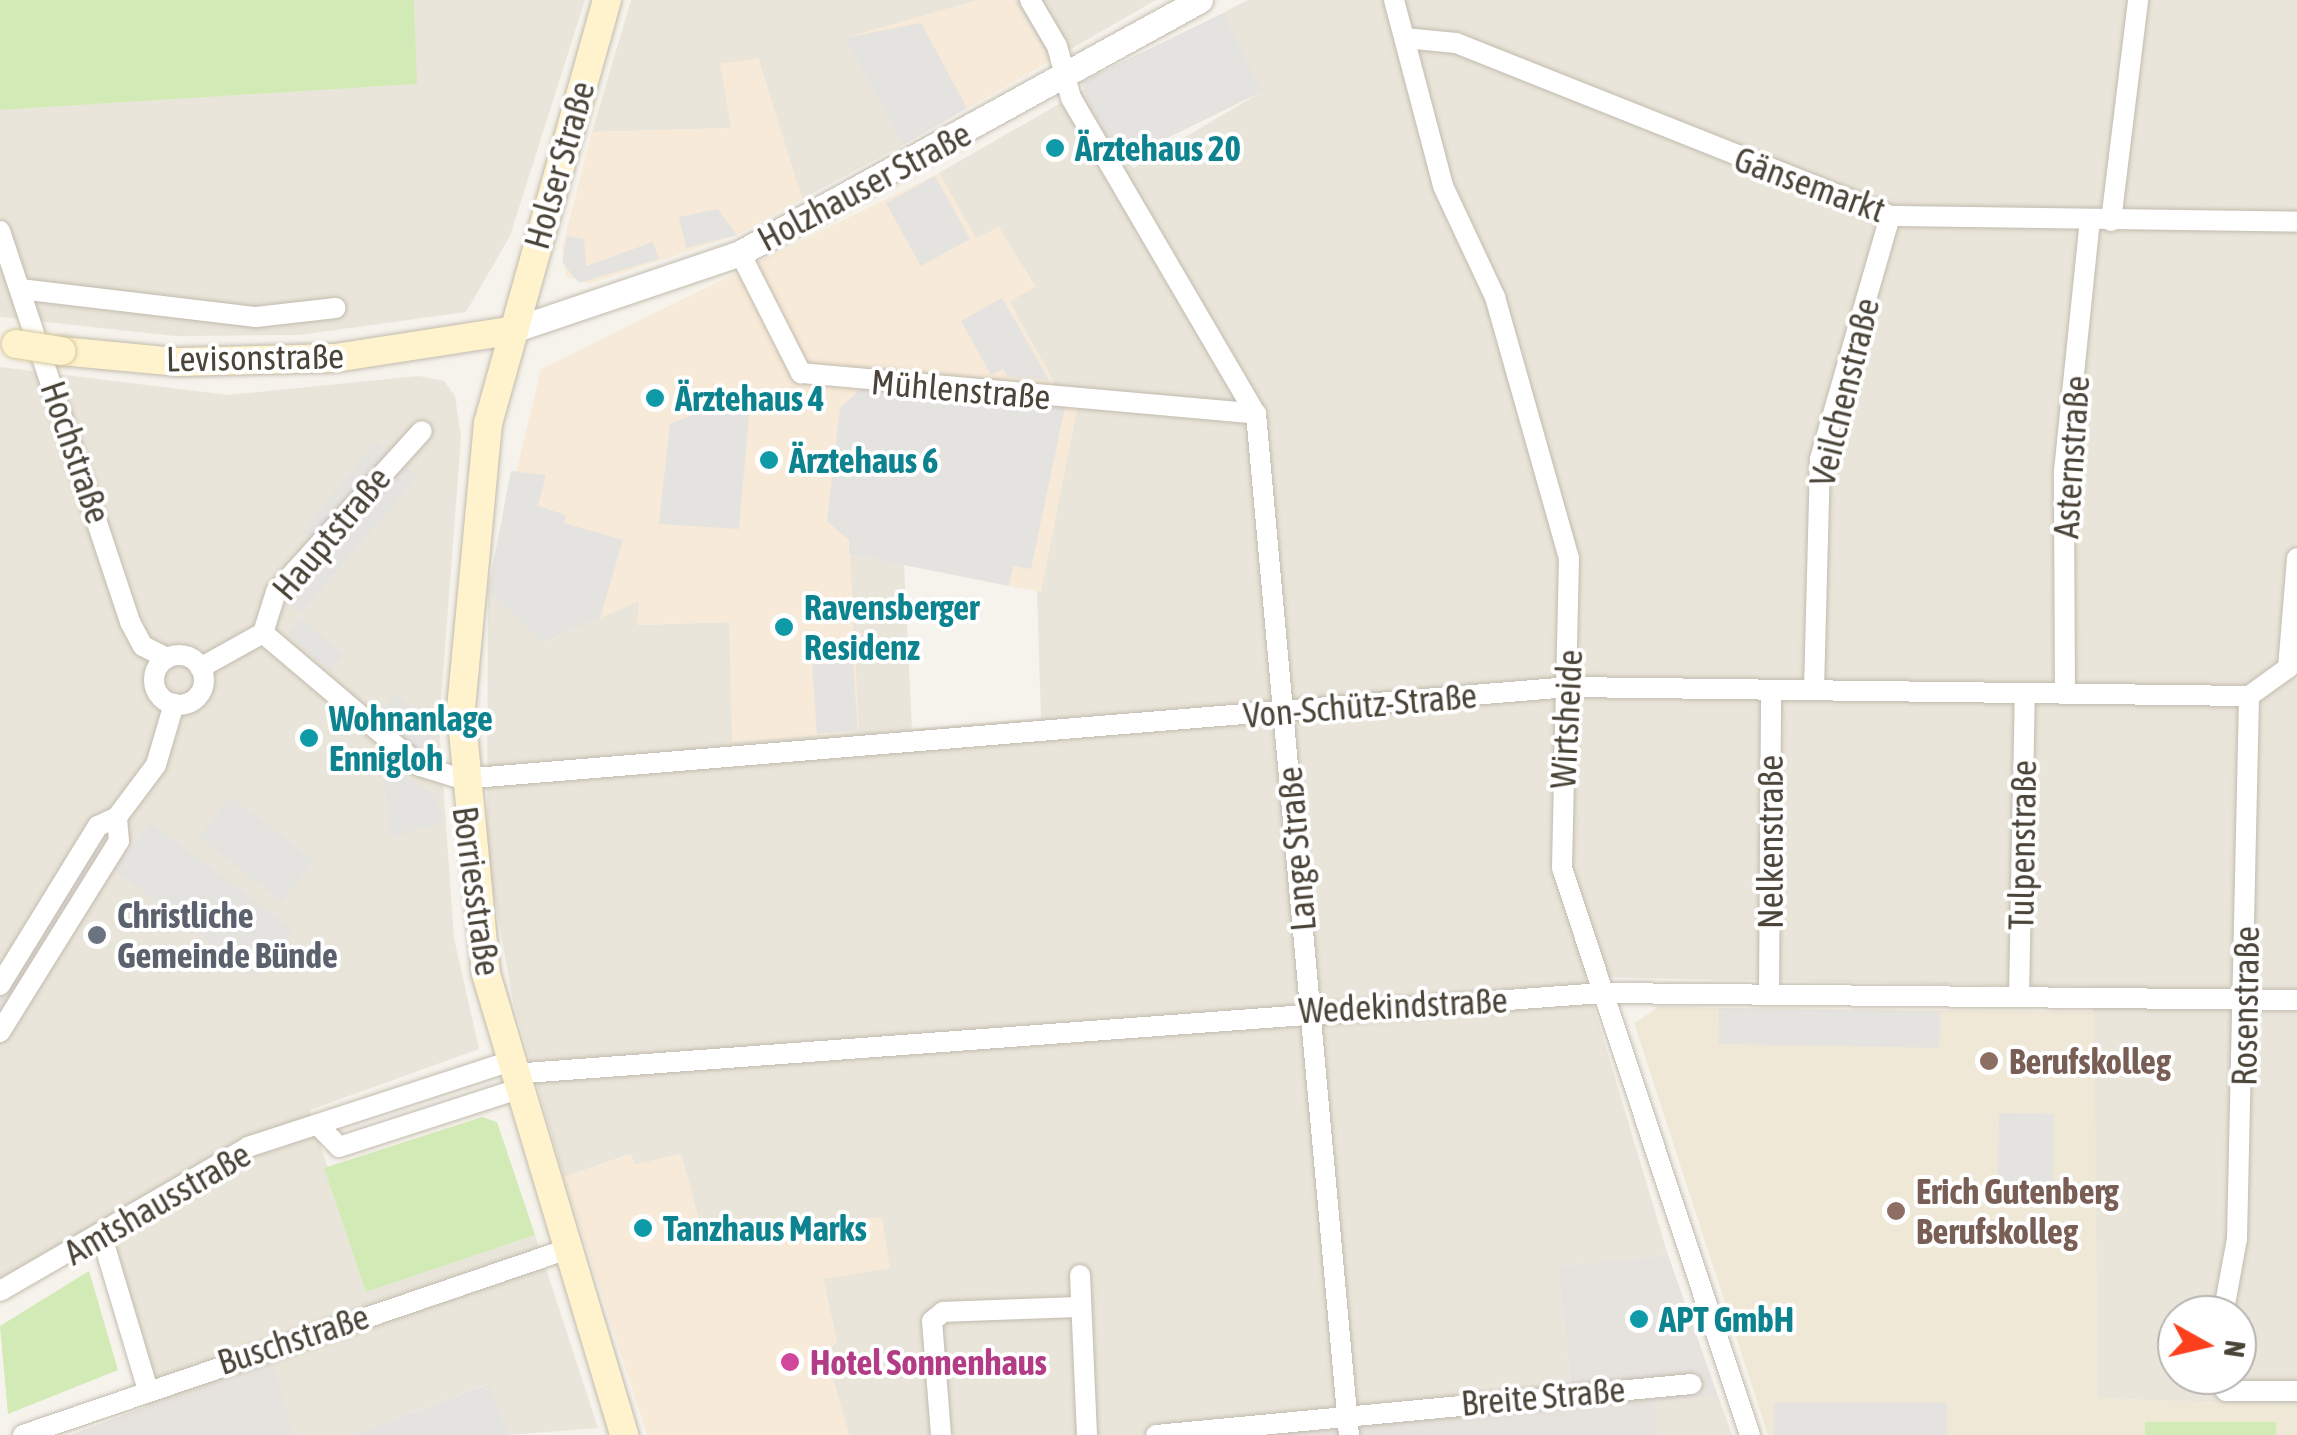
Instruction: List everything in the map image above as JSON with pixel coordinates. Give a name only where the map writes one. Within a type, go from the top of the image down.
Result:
[{"type":"main road","name":"Holser Straße","points":[[510,330],[608,0]]},
{"type":"main road","name":"Levisonstraße","points":[[8,342],[178,362],[334,358],[510,330]]},
{"type":"main road","name":"Borriesstraße","points":[[510,330],[469,554],[462,779],[480,936],[512,1075],[624,1435]]},
{"type":"street","name":"Lange Straße","points":[[1030,0],[1064,74],[1256,414],[1349,1435]]},
{"type":"street","name":"Holzhauser Straße","points":[[510,330],[740,253],[1200,0]]},
{"type":"street","name":"Wirtsheide","points":[[1394,0],[1443,186],[1495,297],[1562,520],[1568,687],[1559,850],[1750,1435]]},
{"type":"street","name":"Asternstraße","points":[[2064,694],[2064,471],[2138,0]]},
{"type":"street","name":"Gänsemarkt","points":[[1404,38],[1456,43],[1890,216],[2297,222]]},
{"type":"street","name":"Veilchenstraße","points":[[1814,690],[1820,459],[1890,216]]},
{"type":"street","name":"Hochstraße","points":[[0,232],[130,622],[143,646],[167,658]]},
{"type":"street","name":"Mühlenstraße","points":[[740,253],[801,373],[1256,414]]},
{"type":"street","points":[[20,289],[256,318],[335,308]]},
{"type":"street","name":"Hauptstraße","points":[[200,668],[263,633],[276,592],[422,431]]},
{"type":"street","points":[[2254,694],[2293,650],[2297,558]]},
{"type":"street","points":[[263,633],[420,766],[462,779]]},
{"type":"street","points":[[167,658],[200,668],[196,698],[174,704],[154,684],[167,658]]},
{"type":"street","name":"Von-Schütz-Straße","points":[[462,779],[1568,687],[2254,694]]},
{"type":"street","name":"Nelkenstraße","points":[[1769,994],[1771,690]]},
{"type":"street","name":"Tulpenstraße","points":[[2019,997],[2025,694]]},
{"type":"street","name":"Rosenstraße","points":[[2228,1295],[2238,1239],[2254,694]]},
{"type":"street","points":[[0,985],[98,826],[116,817],[156,765],[174,704]]},
{"type":"street","points":[[0,1032],[119,840],[116,817]]},
{"type":"street","name":"Wedekindstraße","points":[[512,1075],[1311,1010],[1603,994],[2297,1000]]},
{"type":"street","name":"Amtshausstraße","points":[[0,1291],[102,1237],[248,1147],[318,1126],[339,1147],[512,1075]]},
{"type":"street","points":[[102,1237],[147,1387]]},
{"type":"street","name":"Buschstraße","points":[[23,1435],[147,1387],[565,1250]]},
{"type":"street","points":[[1080,1275],[1087,1435]]},
{"type":"street","points":[[941,1435],[932,1321],[943,1312],[1081,1307]]},
{"type":"street","name":"Breite Straße","points":[[1156,1435],[1347,1412],[1692,1384]]},
{"type":"street","points":[[2257,1390],[2297,1391]]},
{"type":"shaded area","points":[[414,0],[585,0],[510,236],[466,312],[299,335],[175,336],[0,317],[0,110],[416,84]]},
{"type":"shaded area","points":[[631,0],[978,0],[846,38],[903,145],[802,199],[758,58],[732,128],[592,132]]},
{"type":"shaded area","points":[[978,0],[1014,0],[1050,61],[903,145],[845,38]]},
{"type":"shaded area","points":[[1014,0],[1156,0],[1050,61]]},
{"type":"shaded area","points":[[1248,0],[2297,0],[2297,1406],[2098,1398],[2092,987],[1585,977],[1668,1255],[1558,1266],[1573,1404],[1259,1435],[849,1435],[825,1351],[837,1342],[823,1279],[698,1219],[681,1154],[634,1165],[630,1154],[564,1177],[513,1001],[487,855],[488,590],[544,643],[640,600],[637,625],[730,622],[733,742],[849,554],[904,565],[912,729],[1041,718],[1037,592],[1053,381],[1009,301],[1035,286],[999,228],[976,239],[939,173],[1085,89],[1133,168],[1261,92],[1223,13]]},
{"type":"shaded area","points":[[1223,13],[1262,92],[1120,161],[1081,82]]},
{"type":"shaded area","points":[[921,23],[967,108],[903,145],[845,38]]},
{"type":"shaded area","points":[[758,58],[802,199],[737,235],[589,284],[566,276],[562,248],[592,132],[731,128],[720,64]]},
{"type":"shaded area","points":[[939,173],[976,238],[999,227],[1035,287],[1009,302],[1053,381],[1052,402],[1078,406],[1041,592],[850,554],[859,732],[732,742],[729,622],[637,625],[639,601],[543,643],[488,590],[541,369]]},
{"type":"shaded area","points":[[935,176],[970,239],[921,266],[886,203]]},
{"type":"shaded area","points":[[718,209],[737,235],[686,248],[679,217]]},
{"type":"shaded area","points":[[567,236],[584,239],[586,266],[653,242],[659,259],[579,283],[562,262]]},
{"type":"shaded area","points":[[1002,298],[1049,380],[1008,377],[1003,369],[991,375],[961,321]]},
{"type":"shaded area","points":[[0,367],[228,395],[419,376],[444,381],[455,396],[461,438],[439,727],[454,938],[479,1049],[310,1110],[366,1292],[535,1235],[598,1428],[509,1435],[488,1384],[351,1435],[294,1435],[271,1362],[145,1407],[89,1232],[0,1281]]},
{"type":"shaded area","points":[[862,388],[1065,407],[1031,569],[1013,566],[1009,586],[849,554],[849,540],[827,521],[840,408]]},
{"type":"shaded area","points":[[751,391],[739,529],[659,524],[670,424]]},
{"type":"shaded area","points":[[376,443],[389,454],[315,542],[302,531]]},
{"type":"shaded area","points":[[406,466],[418,476],[301,613],[291,605],[317,564]]},
{"type":"shaded area","points":[[511,471],[546,475],[538,506],[566,515],[564,523],[623,540],[600,618],[543,643],[488,590]]},
{"type":"shaded area","points":[[301,618],[343,655],[329,671],[287,634]]},
{"type":"shaded area","points":[[853,662],[858,731],[817,734],[812,665]]},
{"type":"shaded area","points":[[396,694],[438,730],[420,750],[378,714]]},
{"type":"shaded area","points":[[381,762],[431,792],[446,821],[392,837]]},
{"type":"shaded area","points":[[231,796],[314,861],[282,902],[199,837]]},
{"type":"shaded area","points":[[150,822],[293,930],[257,978],[114,870]]},
{"type":"shaded area","points":[[105,833],[108,847],[0,1020],[0,994]]},
{"type":"shaded area","name":"Erich Gutenberg Berufskolleg","points":[[1659,1007],[2094,1012],[2098,1398],[2297,1406],[2297,1435],[1768,1435],[1634,1023]]},
{"type":"shaded area","points":[[1719,1008],[1940,1012],[1939,1048],[1718,1044]]},
{"type":"shaded area","points":[[1999,1113],[2054,1114],[2053,1184],[1998,1183]]},
{"type":"shaded area","points":[[631,1154],[635,1165],[681,1154],[699,1219],[882,1218],[890,1268],[823,1279],[837,1342],[825,1352],[849,1435],[647,1435],[564,1177]]},
{"type":"shaded area","points":[[1668,1255],[1718,1396],[1655,1402],[1657,1435],[1259,1435],[1573,1403],[1558,1266]]},
{"type":"shaded area","points":[[272,1361],[294,1435],[70,1435],[145,1407]]},
{"type":"shaded area","points":[[489,1384],[509,1435],[351,1435]]},
{"type":"shaded area","points":[[1718,1396],[1732,1435],[1657,1435],[1654,1402]]},
{"type":"shaded area","points":[[1774,1403],[1947,1403],[1947,1435],[1774,1435]]},
{"type":"green space","points":[[0,0],[414,0],[417,84],[0,110]]},
{"type":"green space","points":[[482,1117],[497,1122],[535,1235],[366,1292],[324,1168]]},
{"type":"green space","points":[[89,1271],[118,1370],[8,1414],[0,1326]]},
{"type":"green space","points":[[2145,1422],[2276,1422],[2276,1435],[2145,1435]]},
{"type":"place","name":"Ärztehaus 20","points":[[1055,148]]},
{"type":"place","name":"Ärztehaus 4","points":[[655,398]]},
{"type":"place","name":"Ärztehaus 6","points":[[769,460]]},
{"type":"place","name":"Ravensberger Residenz","points":[[784,627]]},
{"type":"place","name":"Wohnanlage Ennigloh","points":[[309,738]]},
{"type":"place","name":"Christliche Gemeinde Bünde","points":[[97,935]]},
{"type":"place","name":"Berufskolleg","points":[[1989,1061]]},
{"type":"place","name":"Erich Gutenberg Berufskolleg","points":[[1896,1211]]},
{"type":"place","name":"Tanzhaus Marks","points":[[643,1228]]},
{"type":"place","name":"APT GmbH","points":[[1639,1319]]},
{"type":"place","name":"Hotel Sonnenhaus","points":[[790,1362]]}]
